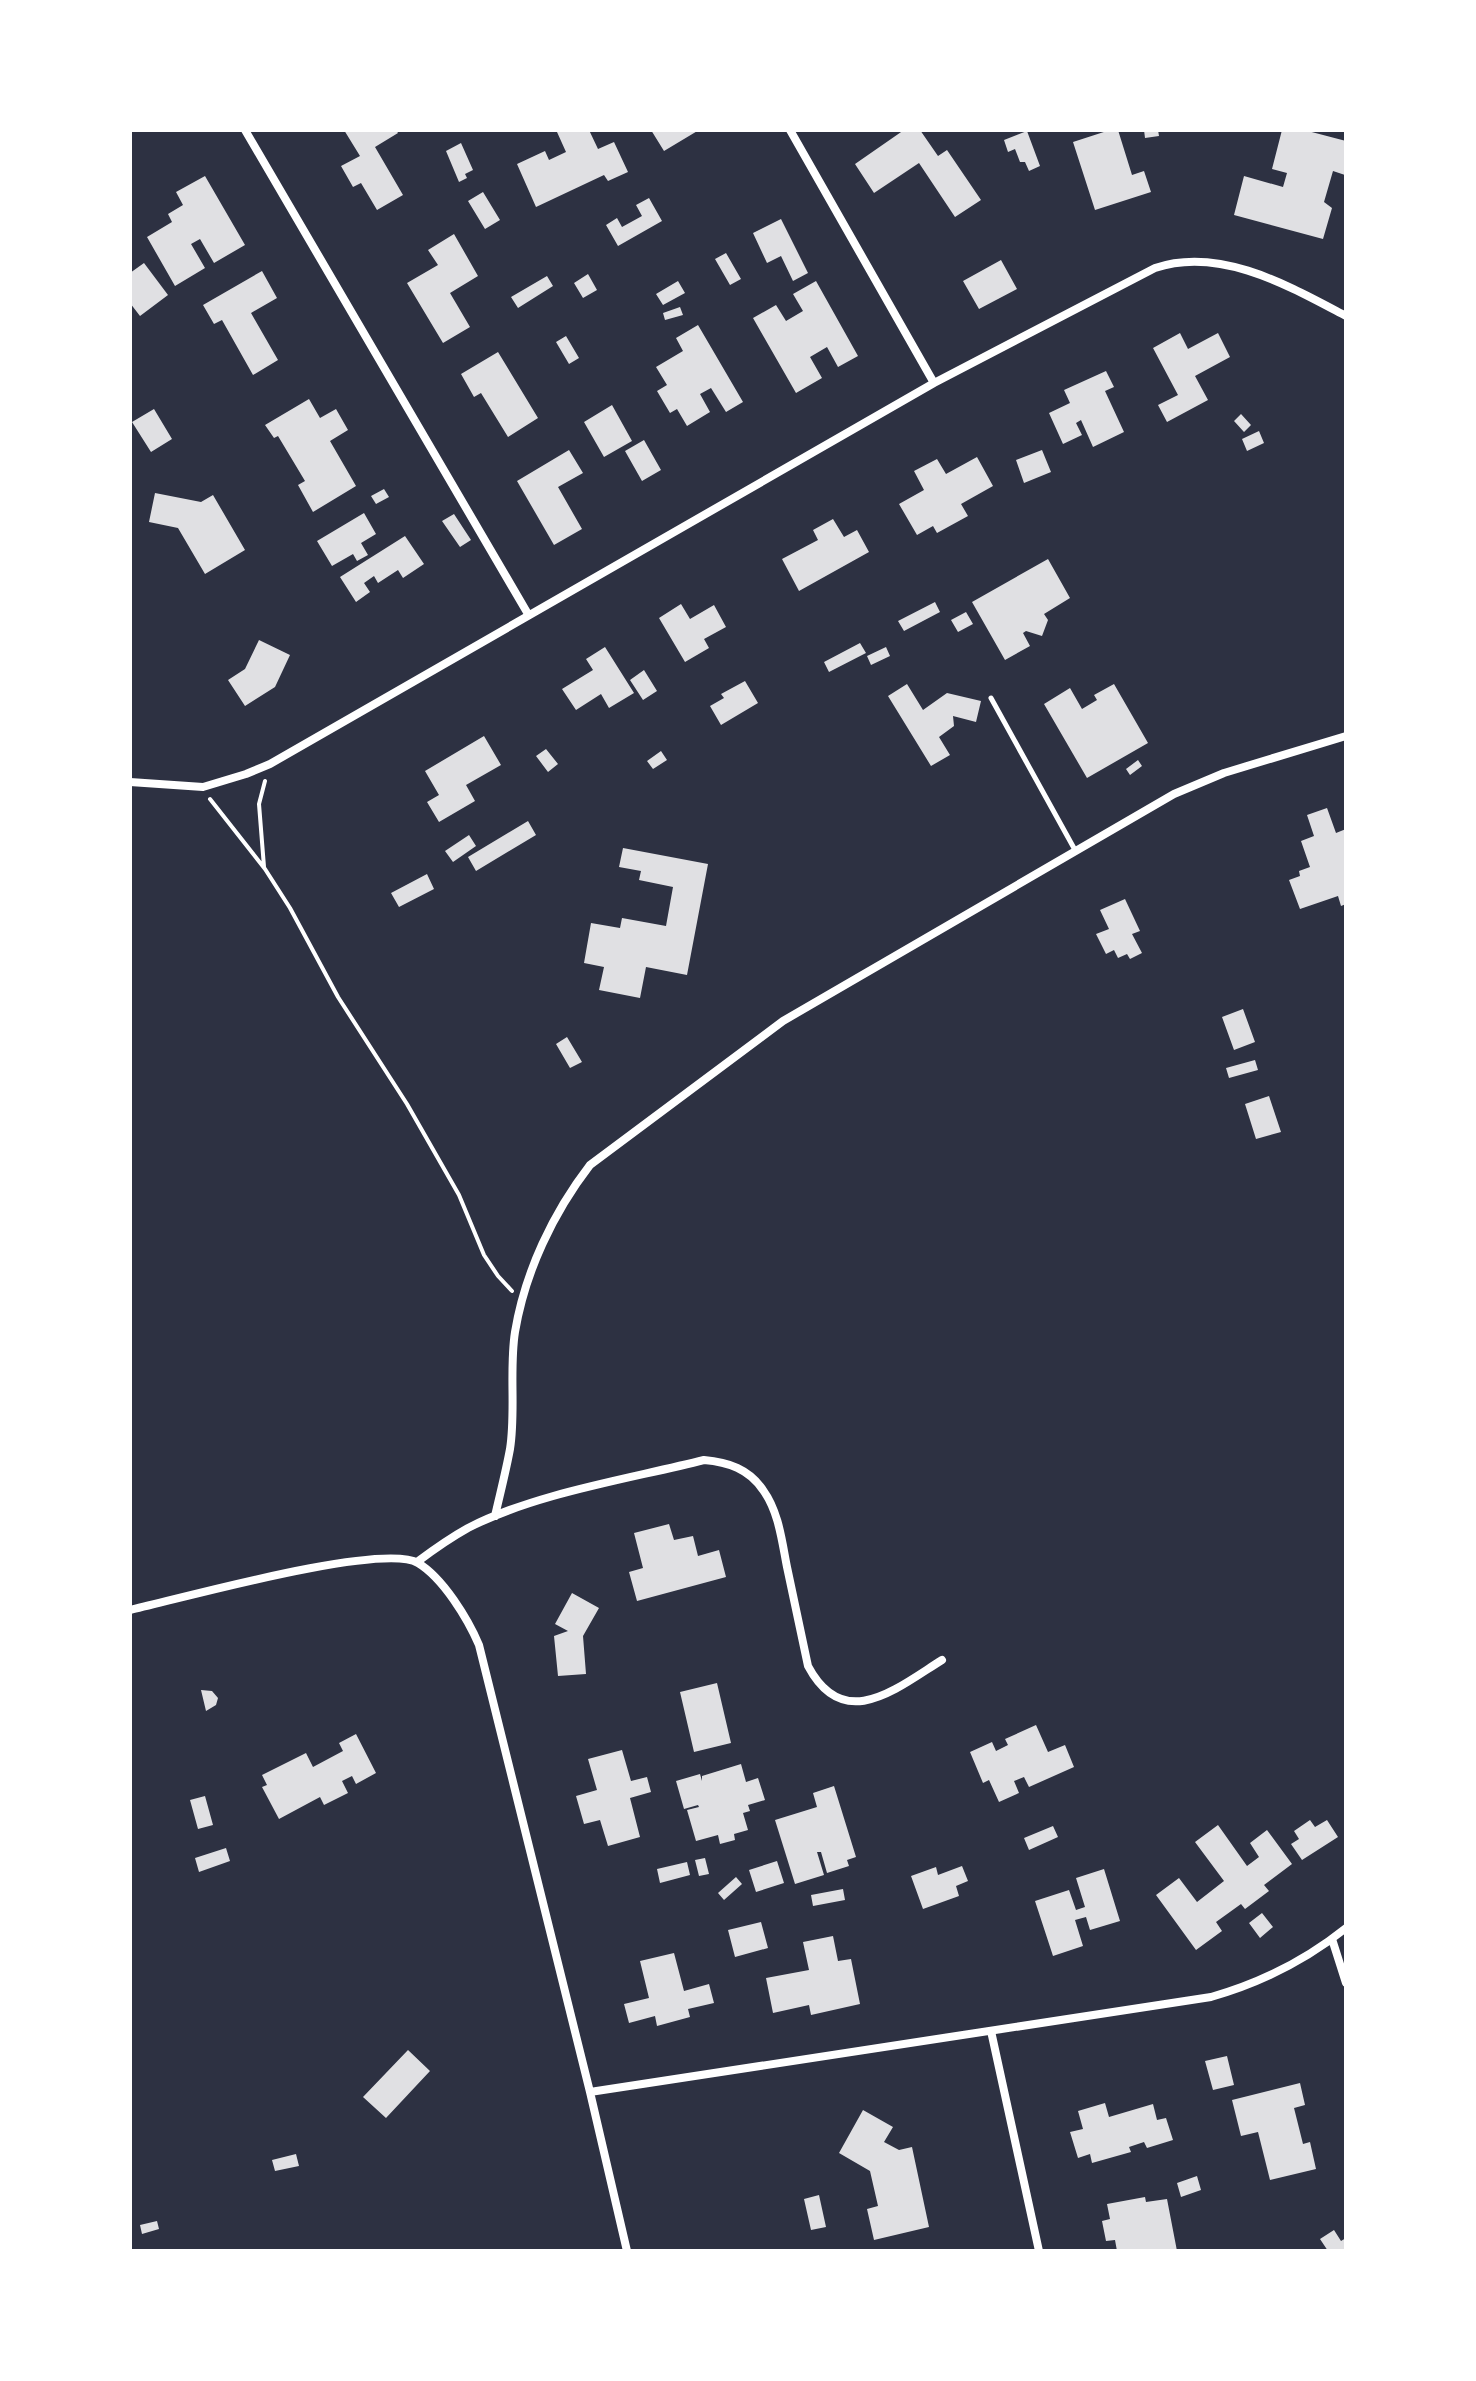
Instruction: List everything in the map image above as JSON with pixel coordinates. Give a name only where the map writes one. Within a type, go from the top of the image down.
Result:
[{"type":"street","points":[[245,130],[528,614]]},
{"type":"street","points":[[790,130],[934,383]]},
{"type":"street","points":[[130,782],[203,787],[270,764],[934,383],[1155,268],[1181,260],[1220,262],[1305,295],[1346,316]]},
{"type":"street","points":[[495,1516],[510,1448],[515,1335],[522,1301],[545,1238],[568,1194],[590,1165],[783,1021],[1075,850],[1198,782],[1346,736]]},
{"type":"street","points":[[417,1562],[466,1529],[545,1499],[704,1460],[720,1461],[751,1476],[764,1490],[776,1514],[808,1666],[818,1684],[833,1694],[858,1702],[877,1699],[942,1660]]},
{"type":"street","points":[[130,1610],[353,1559],[391,1557],[417,1562],[453,1599],[468,1620],[479,1645],[627,2251]]},
{"type":"street","points":[[590,2092],[1211,1997],[1245,1987],[1286,1967],[1346,1928]]},
{"type":"street","points":[[1332,1939],[1346,1983]]},
{"type":"street","points":[[991,2031],[1039,2251]]},
{"type":"lane","points":[[991,698],[1075,850]]},
{"type":"path","points":[[265,869],[259,804],[270,764]]},
{"type":"path","points":[[203,787],[214,806],[265,869],[290,908],[338,997],[407,1104],[459,1195],[484,1255],[498,1276],[522,1301]]},
{"type":"building","points":[[344,130],[396,130],[398,133],[375,147],[403,195],[377,210],[361,183],[353,187],[341,166],[360,156]]},
{"type":"building","points":[[589,130],[598,149],[614,142],[628,172],[608,181],[604,175],[536,207],[517,164],[545,151],[549,160],[566,152],[557,132]]},
{"type":"building","points":[[651,130],[699,130],[664,151]]},
{"type":"building","points":[[904,130],[920,130],[938,156],[947,150],[981,200],[955,217],[919,163],[874,193],[855,164]]},
{"type":"building","points":[[1118,130],[1132,175],[1144,171],[1151,192],[1095,210],[1073,142]]},
{"type":"building","points":[[1144,130],[1158,130],[1159,136],[1145,138]]},
{"type":"building","points":[[1282,130],[1304,130],[1346,141],[1345,175],[1333,171],[1324,202],[1332,208],[1323,239],[1234,215],[1244,176],[1283,187],[1287,173],[1272,169]]},
{"type":"building","points":[[1027,131],[1040,166],[1029,171],[1025,162],[1020,162],[1015,149],[1008,152],[1004,140]]},
{"type":"building","points":[[461,143],[473,170],[459,182],[446,151]]},
{"type":"building","points":[[205,176],[245,245],[214,263],[200,239],[191,244],[205,268],[175,286],[147,237],[172,222],[168,214],[183,205],[176,192]]},
{"type":"building","points":[[483,192],[500,220],[485,229],[468,201]]},
{"type":"building","points":[[649,198],[662,221],[618,246],[606,225],[617,218],[622,227],[642,216],[636,205]]},
{"type":"building","points":[[781,219],[808,273],[793,281],[781,256],[767,263],[753,233]]},
{"type":"building","points":[[454,234],[478,276],[450,293],[470,327],[443,343],[407,283],[438,265],[428,250]]},
{"type":"building","points":[[726,253],[741,279],[730,285],[715,259]]},
{"type":"building","points":[[1001,260],[1017,289],[979,309],[963,281]]},
{"type":"building","points":[[144,263],[168,295],[140,316],[130,303],[130,273]]},
{"type":"building","points":[[262,271],[277,298],[251,313],[278,360],[253,375],[222,320],[214,324],[203,305]]},
{"type":"building","points":[[588,274],[597,290],[583,298],[574,283]]},
{"type":"building","points":[[547,276],[553,286],[518,308],[511,297]]},
{"type":"building","points":[[678,281],[685,293],[663,305],[656,294]]},
{"type":"building","points":[[816,281],[858,356],[838,367],[827,347],[810,357],[822,378],[796,393],[753,318],[776,305],[786,321],[803,311],[793,294]]},
{"type":"building","points":[[680,307],[683,315],[665,320],[663,313]]},
{"type":"building","points":[[698,325],[743,402],[726,412],[711,388],[700,394],[710,412],[687,426],[677,409],[670,413],[657,391],[667,385],[656,367],[683,351],[676,338]]},
{"type":"building","points":[[1180,333],[1188,349],[1218,333],[1230,357],[1195,376],[1208,400],[1167,422],[1158,405],[1178,395],[1153,348]]},
{"type":"building","points":[[566,336],[579,358],[569,364],[556,342]]},
{"type":"building","points":[[498,352],[538,418],[508,437],[481,393],[474,397],[461,374]]},
{"type":"building","points":[[1106,371],[1114,387],[1105,391],[1124,432],[1093,447],[1081,420],[1076,423],[1082,435],[1063,444],[1049,413],[1070,403],[1064,390]]},
{"type":"building","points":[[309,399],[320,418],[336,409],[348,430],[330,441],[356,486],[313,512],[298,485],[305,481],[278,436],[274,438],[265,425]]},
{"type":"building","points":[[612,405],[632,441],[604,457],[584,422]]},
{"type":"building","points":[[154,409],[172,439],[151,452],[132,422]]},
{"type":"building","points":[[1241,414],[1251,425],[1244,432],[1234,421]]},
{"type":"building","points":[[1259,431],[1264,443],[1247,451],[1242,439]]},
{"type":"building","points":[[644,440],[661,470],[642,481],[625,451]]},
{"type":"building","points":[[569,450],[583,473],[558,487],[582,529],[554,545],[517,481]]},
{"type":"building","points":[[1042,450],[1051,472],[1024,483],[1016,460]]},
{"type":"building","points":[[977,457],[993,486],[961,504],[968,516],[937,533],[933,526],[917,535],[899,504],[924,490],[914,471],[937,459],[946,474]]},
{"type":"building","points":[[384,489],[389,497],[376,504],[371,496]]},
{"type":"building","points":[[155,493],[201,502],[213,495],[245,550],[205,574],[178,528],[149,522]]},
{"type":"building","points":[[364,513],[376,534],[361,543],[368,555],[357,561],[353,554],[332,566],[317,541]]},
{"type":"building","points":[[454,514],[471,540],[460,547],[442,521]]},
{"type":"building","points":[[833,519],[844,537],[857,530],[869,552],[799,591],[782,559],[818,540],[813,530]]},
{"type":"building","points":[[405,536],[424,564],[403,578],[398,570],[378,583],[374,576],[364,583],[370,592],[356,602],[340,577]]},
{"type":"building","points":[[1048,559],[1070,598],[1044,614],[1048,620],[1042,636],[1026,631],[1023,633],[1030,646],[1005,660],[972,602]]},
{"type":"building","points":[[935,602],[940,612],[904,631],[898,621]]},
{"type":"building","points":[[681,604],[690,619],[714,605],[726,627],[704,639],[709,648],[685,662],[659,618]]},
{"type":"building","points":[[966,612],[973,624],[958,632],[951,620]]},
{"type":"building","points":[[259,640],[290,655],[275,687],[245,706],[228,680],[245,669]]},
{"type":"building","points":[[860,643],[866,653],[829,672],[824,662]]},
{"type":"building","points":[[605,647],[634,693],[609,708],[601,694],[576,710],[562,689],[593,670],[586,659]]},
{"type":"building","points":[[886,647],[890,656],[871,665],[867,656]]},
{"type":"building","points":[[644,670],[657,691],[643,700],[630,680]]},
{"type":"building","points":[[745,681],[758,703],[721,725],[710,706],[724,698],[721,694]]},
{"type":"building","points":[[907,684],[923,710],[947,693],[981,701],[976,722],[953,716],[954,726],[939,737],[950,755],[931,766],[888,696]]},
{"type":"building","points":[[1114,684],[1148,743],[1087,778],[1044,704],[1070,688],[1082,709],[1097,700],[1094,695]]},
{"type":"building","points":[[484,736],[501,765],[466,785],[475,801],[439,822],[427,802],[439,795],[425,771]]},
{"type":"building","points":[[546,749],[558,764],[548,772],[536,756]]},
{"type":"building","points":[[661,751],[667,760],[653,769],[647,761]]},
{"type":"building","points":[[1138,760],[1142,766],[1130,775],[1126,769]]},
{"type":"building","points":[[1327,808],[1336,833],[1346,829],[1346,904],[1341,906],[1338,896],[1300,909],[1289,880],[1310,867],[1301,841],[1314,836],[1307,815]]},
{"type":"building","points":[[528,821],[536,835],[476,871],[468,857]]},
{"type":"building","points":[[469,835],[476,846],[453,862],[445,851]]},
{"type":"building","points":[[623,848],[708,864],[687,975],[646,967],[640,998],[599,990],[604,967],[584,963],[591,923],[620,928],[622,918],[666,926],[673,887],[639,880],[641,871],[619,867]]},
{"type":"building","points":[[427,874],[434,889],[399,907],[391,893]]},
{"type":"building","points":[[1125,899],[1140,931],[1132,934],[1142,953],[1130,959],[1127,954],[1118,958],[1114,950],[1106,954],[1096,934],[1109,929],[1100,910]]},
{"type":"building","points":[[1243,1009],[1255,1042],[1234,1050],[1222,1017]]},
{"type":"building","points":[[567,1037],[582,1062],[570,1068],[556,1044]]},
{"type":"building","points":[[1255,1060],[1258,1070],[1229,1078],[1226,1068]]},
{"type":"building","points":[[1269,1096],[1281,1132],[1256,1139],[1245,1104]]},
{"type":"building","points":[[669,1524],[674,1540],[693,1536],[698,1556],[719,1550],[726,1577],[637,1601],[629,1572],[643,1568],[634,1533]]},
{"type":"building","points":[[572,1593],[599,1608],[583,1636],[586,1674],[558,1676],[554,1636],[568,1631],[555,1624]]},
{"type":"building","points":[[717,1683],[731,1743],[694,1752],[680,1692]]},
{"type":"building","points":[[201,1690],[212,1691],[218,1698],[216,1705],[206,1711]]},
{"type":"building","points":[[1036,1725],[1048,1752],[1065,1745],[1074,1767],[1029,1787],[1024,1777],[1014,1781],[1019,1793],[999,1802],[989,1780],[983,1783],[970,1752],[992,1742],[996,1751],[1008,1745],[1005,1739]]},
{"type":"building","points":[[356,1734],[376,1773],[356,1784],[352,1776],[342,1781],[348,1793],[324,1805],[320,1797],[279,1819],[262,1787],[267,1785],[262,1775],[306,1753],[313,1767],[343,1751],[339,1743]]},
{"type":"building","points":[[622,1750],[631,1781],[647,1777],[651,1792],[630,1798],[640,1837],[608,1846],[600,1820],[584,1824],[576,1796],[597,1790],[588,1759]]},
{"type":"building","points":[[741,1764],[746,1782],[758,1778],[765,1800],[748,1805],[750,1811],[743,1813],[748,1830],[734,1834],[735,1840],[720,1844],[718,1835],[696,1841],[687,1810],[699,1807],[684,1809],[676,1781],[700,1774],[702,1781],[702,1776]]},
{"type":"building","points":[[834,1786],[856,1857],[847,1860],[849,1866],[827,1873],[821,1852],[817,1852],[824,1875],[795,1884],[775,1820],[817,1807],[813,1793]]},
{"type":"building","points":[[205,1796],[213,1825],[198,1829],[190,1800]]},
{"type":"building","points":[[1310,1820],[1315,1827],[1327,1820],[1338,1837],[1302,1860],[1291,1844],[1299,1839],[1294,1831]]},
{"type":"building","points":[[1218,1825],[1247,1866],[1259,1857],[1250,1843],[1267,1830],[1292,1864],[1264,1885],[1269,1891],[1245,1909],[1241,1904],[1216,1922],[1222,1931],[1196,1950],[1156,1895],[1179,1878],[1197,1902],[1224,1881],[1195,1842]]},
{"type":"building","points":[[1053,1826],[1058,1837],[1029,1850],[1024,1838]]},
{"type":"building","points":[[226,1848],[230,1861],[199,1872],[195,1858]]},
{"type":"building","points":[[705,1858],[709,1874],[699,1876],[695,1860]]},
{"type":"building","points":[[777,1861],[784,1883],[756,1892],[749,1870]]},
{"type":"building","points":[[687,1862],[690,1875],[660,1883],[657,1869]]},
{"type":"building","points":[[962,1866],[968,1881],[956,1886],[959,1896],[923,1909],[911,1876],[936,1867],[938,1875]]},
{"type":"building","points":[[1104,1869],[1120,1921],[1090,1930],[1086,1917],[1075,1920],[1083,1946],[1053,1956],[1035,1901],[1069,1890],[1076,1910],[1085,1907],[1076,1878]]},
{"type":"building","points":[[736,1877],[742,1884],[724,1900],[718,1893]]},
{"type":"building","points":[[843,1889],[845,1900],[813,1906],[811,1895]]},
{"type":"building","points":[[1262,1913],[1273,1927],[1260,1938],[1249,1923]]},
{"type":"building","points":[[761,1922],[768,1948],[735,1957],[728,1930]]},
{"type":"building","points":[[833,1936],[838,1961],[851,1959],[860,2004],[811,2015],[809,2005],[773,2013],[766,1978],[809,1970],[803,1942]]},
{"type":"building","points":[[674,1953],[684,1991],[709,1984],[714,2003],[688,2009],[690,2017],[657,2026],[655,2016],[629,2023],[624,2004],[649,1998],[640,1961]]},
{"type":"building","points":[[408,2050],[430,2071],[386,2118],[363,2097]]},
{"type":"building","points":[[1227,2056],[1234,2085],[1213,2090],[1205,2061]]},
{"type":"building","points":[[1300,2083],[1305,2105],[1294,2108],[1303,2144],[1310,2142],[1316,2169],[1270,2180],[1258,2132],[1241,2136],[1232,2100]]},
{"type":"building","points":[[1105,2103],[1109,2117],[1153,2104],[1157,2120],[1166,2118],[1173,2140],[1147,2148],[1144,2142],[1129,2147],[1131,2152],[1092,2163],[1090,2154],[1078,2158],[1070,2132],[1083,2129],[1078,2111]]},
{"type":"building","points":[[863,2110],[893,2127],[884,2142],[899,2150],[912,2147],[929,2227],[874,2240],[867,2209],[878,2206],[870,2171],[839,2153]]},
{"type":"building","points":[[296,2154],[299,2166],[275,2171],[272,2160]]},
{"type":"building","points":[[1197,2176],[1201,2190],[1181,2197],[1177,2183]]},
{"type":"building","points":[[819,2195],[826,2227],[811,2230],[804,2199]]},
{"type":"building","points":[[1145,2197],[1146,2202],[1167,2199],[1177,2251],[1117,2251],[1115,2240],[1106,2241],[1102,2221],[1110,2219],[1107,2204]]},
{"type":"building","points":[[157,2221],[159,2229],[142,2234],[140,2225]]},
{"type":"building","points":[[1334,2230],[1341,2241],[1346,2238],[1346,2251],[1328,2251],[1320,2239]]}]
